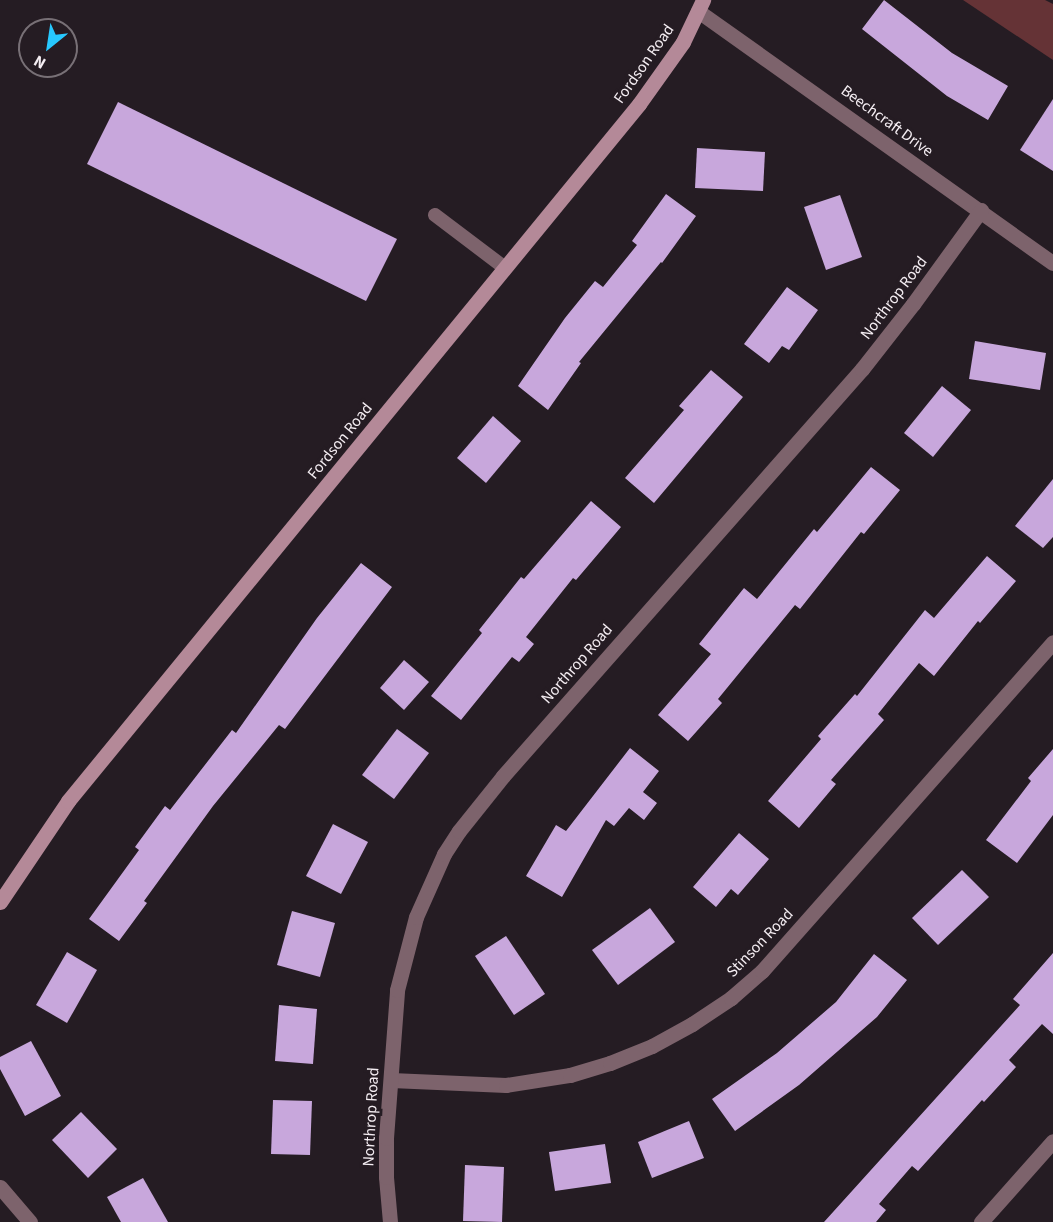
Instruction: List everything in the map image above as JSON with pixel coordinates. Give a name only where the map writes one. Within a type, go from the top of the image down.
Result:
[{"type":"street","name":"Beechcraft Drive","points":[[700,6],[1053,263]]},
{"type":"street","name":"Fordson Road","points":[[0,902],[68,801],[639,104],[683,42],[700,6]]},
{"type":"street","name":"Northrop Road","points":[[390,1222],[386,1167],[397,990],[407,944],[430,883],[459,831],[503,776],[862,369],[913,304],[981,210]]},
{"type":"street","name":"Stinson Road","points":[[390,1080],[506,1085],[570,1075],[610,1063],[652,1046],[692,1024],[731,998],[762,970],[1053,642]]},
{"type":"street","points":[[981,1222],[1053,1141]]},
{"type":"street","points":[[0,1187],[30,1222]]},
{"type":"lane","points":[[435,215],[505,268]]},
{"type":"shaded area","points":[[963,0],[1045,0],[1053,4],[1053,60]]},
{"type":"building","points":[[884,0],[952,53],[1008,86],[988,120],[947,96],[862,29]]},
{"type":"building","points":[[1053,99],[1053,171],[1020,150]]},
{"type":"building","points":[[118,102],[397,239],[366,301],[87,164]]},
{"type":"building","points":[[697,148],[765,152],[763,191],[695,188]]},
{"type":"building","points":[[666,194],[696,216],[662,263],[579,362],[581,363],[548,410],[518,386],[565,318],[595,281],[603,287],[637,245],[632,241]]},
{"type":"building","points":[[840,195],[862,257],[826,270],[804,207]]},
{"type":"building","points":[[787,287],[818,310],[789,350],[782,346],[769,363],[744,344]]},
{"type":"building","points":[[975,341],[1046,353],[1040,390],[969,379]]},
{"type":"building","points":[[711,370],[743,397],[654,503],[625,478],[684,410],[679,406]]},
{"type":"building","points":[[942,386],[971,410],[933,457],[904,433]]},
{"type":"building","points":[[493,416],[521,441],[486,483],[457,458]]},
{"type":"building","points":[[871,467],[900,490],[864,534],[861,532],[800,609],[795,605],[718,699],[722,703],[688,741],[658,715],[711,654],[699,644],[744,588],[757,599],[814,529],[817,532]]},
{"type":"building","points":[[1053,479],[1053,537],[1043,548],[1015,526]]},
{"type":"building","points":[[591,501],[621,527],[576,580],[573,578],[526,637],[534,644],[519,662],[512,657],[461,720],[431,696],[482,633],[479,630],[521,577],[524,579]]},
{"type":"building","points":[[987,556],[1016,581],[980,623],[978,621],[934,676],[919,663],[878,714],[884,720],[831,780],[836,784],[799,828],[768,801],[821,739],[818,736],[855,694],[857,696],[925,610],[934,618]]},
{"type":"building","points":[[361,563],[392,587],[285,729],[279,725],[213,806],[144,901],[147,903],[119,941],[89,919],[139,850],[135,847],[165,806],[170,810],[232,730],[236,733],[317,618]]},
{"type":"building","points":[[404,660],[429,682],[404,710],[380,688]]},
{"type":"building","points":[[397,729],[429,753],[394,799],[362,775]]},
{"type":"building","points":[[630,748],[659,771],[643,792],[657,803],[644,820],[629,808],[614,826],[606,820],[562,897],[526,876],[556,825],[566,831]]},
{"type":"building","points":[[1053,749],[1053,815],[1017,863],[986,840],[1031,781],[1028,778]]},
{"type":"building","points":[[333,824],[368,842],[341,894],[306,876]]},
{"type":"building","points":[[739,833],[769,859],[738,895],[731,889],[716,907],[693,887]]},
{"type":"building","points":[[962,870],[989,897],[938,945],[912,918]]},
{"type":"building","points":[[650,908],[675,942],[618,985],[592,950]]},
{"type":"building","points":[[292,911],[335,923],[320,977],[277,965]]},
{"type":"building","points":[[506,936],[545,994],[514,1015],[475,956]]},
{"type":"building","points":[[67,952],[97,970],[67,1023],[36,1005]]},
{"type":"building","points":[[1053,953],[1053,1034],[1042,1024],[1009,1060],[1016,1067],[984,1102],[982,1100],[918,1171],[912,1166],[879,1204],[886,1210],[876,1222],[824,1222],[1020,1005],[1013,999]]},
{"type":"building","points":[[874,954],[907,980],[877,1017],[799,1085],[735,1131],[712,1099],[777,1053],[836,1002]]},
{"type":"building","points":[[279,1005],[317,1009],[313,1064],[275,1061]]},
{"type":"building","points":[[31,1041],[61,1096],[25,1116],[0,1069],[0,1057]]},
{"type":"building","points":[[273,1100],[312,1101],[310,1155],[271,1154]]},
{"type":"building","points":[[81,1112],[117,1149],[88,1178],[52,1140]]},
{"type":"building","points":[[689,1121],[704,1158],[652,1178],[638,1142]]},
{"type":"building","points":[[605,1144],[611,1183],[555,1191],[549,1152]]},
{"type":"building","points":[[465,1165],[504,1167],[502,1222],[463,1221]]},
{"type":"building","points":[[143,1178],[168,1222],[121,1222],[107,1197]]}]
